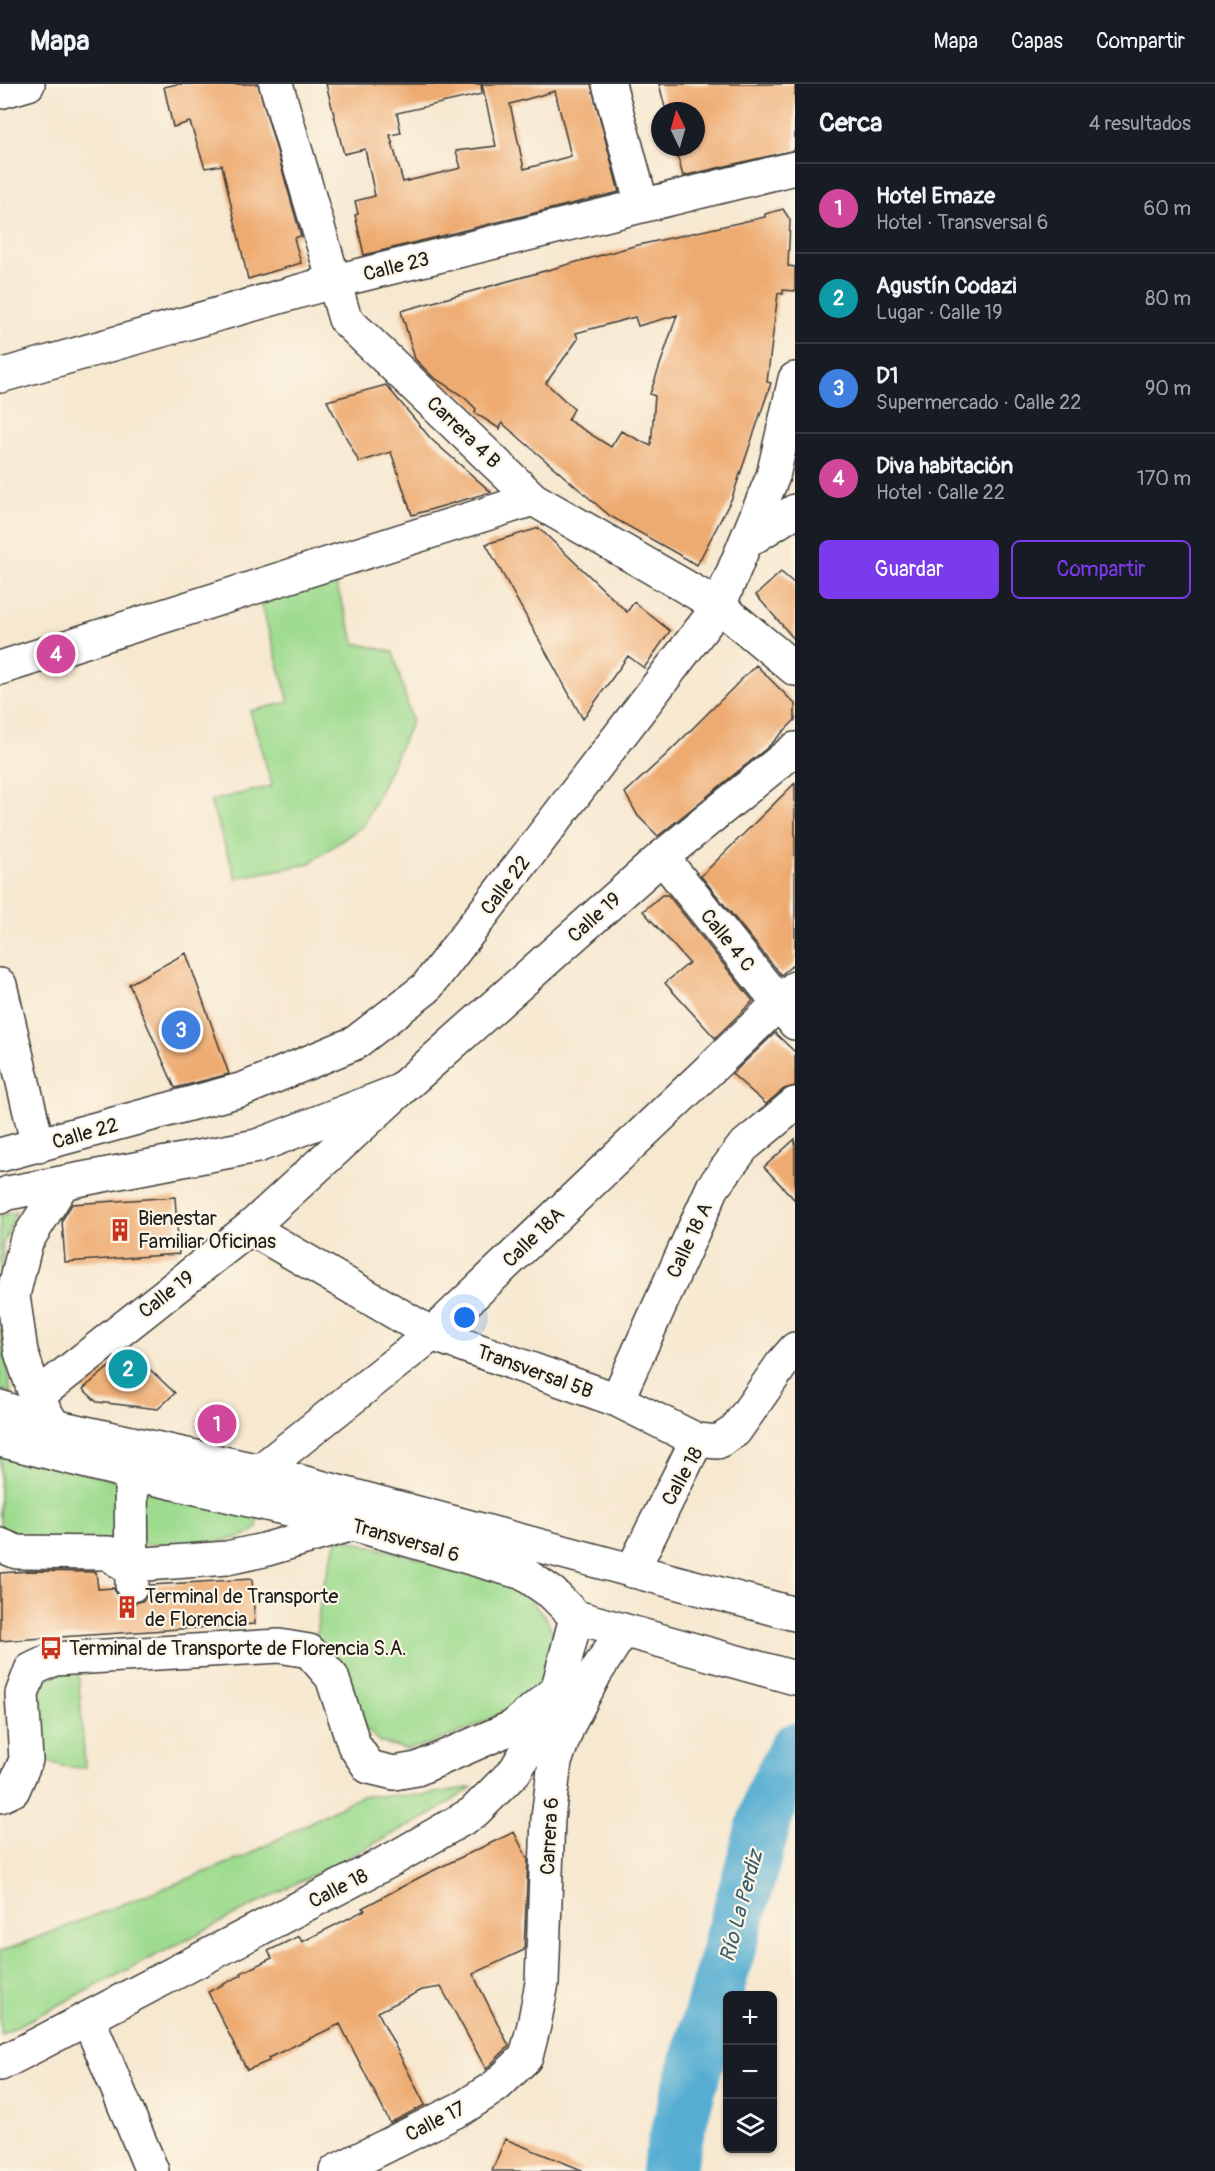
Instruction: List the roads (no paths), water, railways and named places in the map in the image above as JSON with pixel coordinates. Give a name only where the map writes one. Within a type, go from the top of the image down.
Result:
[{"type":"main road","points":[[0,92],[28,84]]},
{"type":"main road","name":"Carrera 4 B","points":[[276,84],[332,282],[345,319],[533,499],[719,606],[795,669]]},
{"type":"main road","points":[[609,84],[642,205]]},
{"type":"main road","name":"Calle 23","points":[[0,376],[332,282],[795,168]]},
{"type":"main road","name":"Calle 22","points":[[0,1155],[244,1089],[355,1043],[426,988],[719,606],[773,476],[795,379]]},
{"type":"main road","points":[[0,668],[533,499]]},
{"type":"main road","points":[[746,542],[795,511]]},
{"type":"main road","name":"Calle 19","points":[[36,1397],[250,1228],[399,1091],[662,857],[795,749]]},
{"type":"main road","name":"Calle 4 C","points":[[662,857],[789,1005]]},
{"type":"main road","points":[[0,985],[38,1146]]},
{"type":"main road","name":"Calle 18A","points":[[260,1471],[432,1334],[789,1005]]},
{"type":"main road","name":"Calle 19","points":[[0,1197],[8,1193],[256,1146],[399,1091]]},
{"type":"main road","name":"Calle 18 A","points":[[616,1400],[714,1187],[743,1147],[795,1104]]},
{"type":"main road","points":[[54,1426],[36,1397],[21,1352],[13,1295],[26,1242],[63,1183]]},
{"type":"main road","name":"Transversal 5B","points":[[250,1228],[432,1334],[616,1400],[697,1440]]},
{"type":"main road","name":"Calle 18","points":[[632,1571],[697,1440],[718,1442],[735,1431],[795,1349]]},
{"type":"main road","name":"Transversal 6","points":[[0,1407],[54,1426],[260,1471],[795,1614]]},
{"type":"main road","name":"Transversal 6","points":[[0,1440],[353,1524],[523,1573],[552,1593],[576,1617],[795,1678]]},
{"type":"main road","points":[[131,1473],[132,1576]]},
{"type":"main road","points":[[132,1576],[264,1550],[353,1524]]},
{"type":"main road","points":[[0,1545],[17,1552],[109,1552],[124,1565],[132,1576]]},
{"type":"main road","name":"Calle 18","points":[[0,2064],[393,1859],[473,1813],[515,1771],[546,1719],[557,1690],[576,1617]]},
{"type":"main road","name":"Carrera 6","points":[[526,2057],[542,1983],[548,1818],[555,1762],[568,1726],[591,1681],[623,1630]]},
{"type":"main road","points":[[0,1796],[14,1790],[26,1760],[22,1694],[31,1670],[54,1659],[279,1646],[309,1651],[332,1677],[354,1745],[369,1767],[394,1773],[417,1769],[513,1727],[557,1690]]},
{"type":"main road","points":[[88,2018],[152,2171]]},
{"type":"main road","name":"Calle 17","points":[[336,2171],[464,2107],[496,2086],[526,2057]]},
{"type":"waterway","name":"Río La Perdiz","points":[[668,2171],[772,1795],[795,1750]]},
{"type":"place","name":"Diva habitación","points":[[56,654]]},
{"type":"place","name":"D1","points":[[181,1030]]},
{"type":"place","name":"Bienestar Familiar Oficinas","points":[[120,1230]]},
{"type":"place","name":"Agustín Codazi","points":[[128,1369]]},
{"type":"place","name":"Hotel Emaze","points":[[217,1424]]},
{"type":"place","name":"Terminal de Transporte de Florencia","points":[[127,1607]]},
{"type":"place","name":"Terminal de Transporte de Florencia S.A.","points":[[51,1648]]}]
